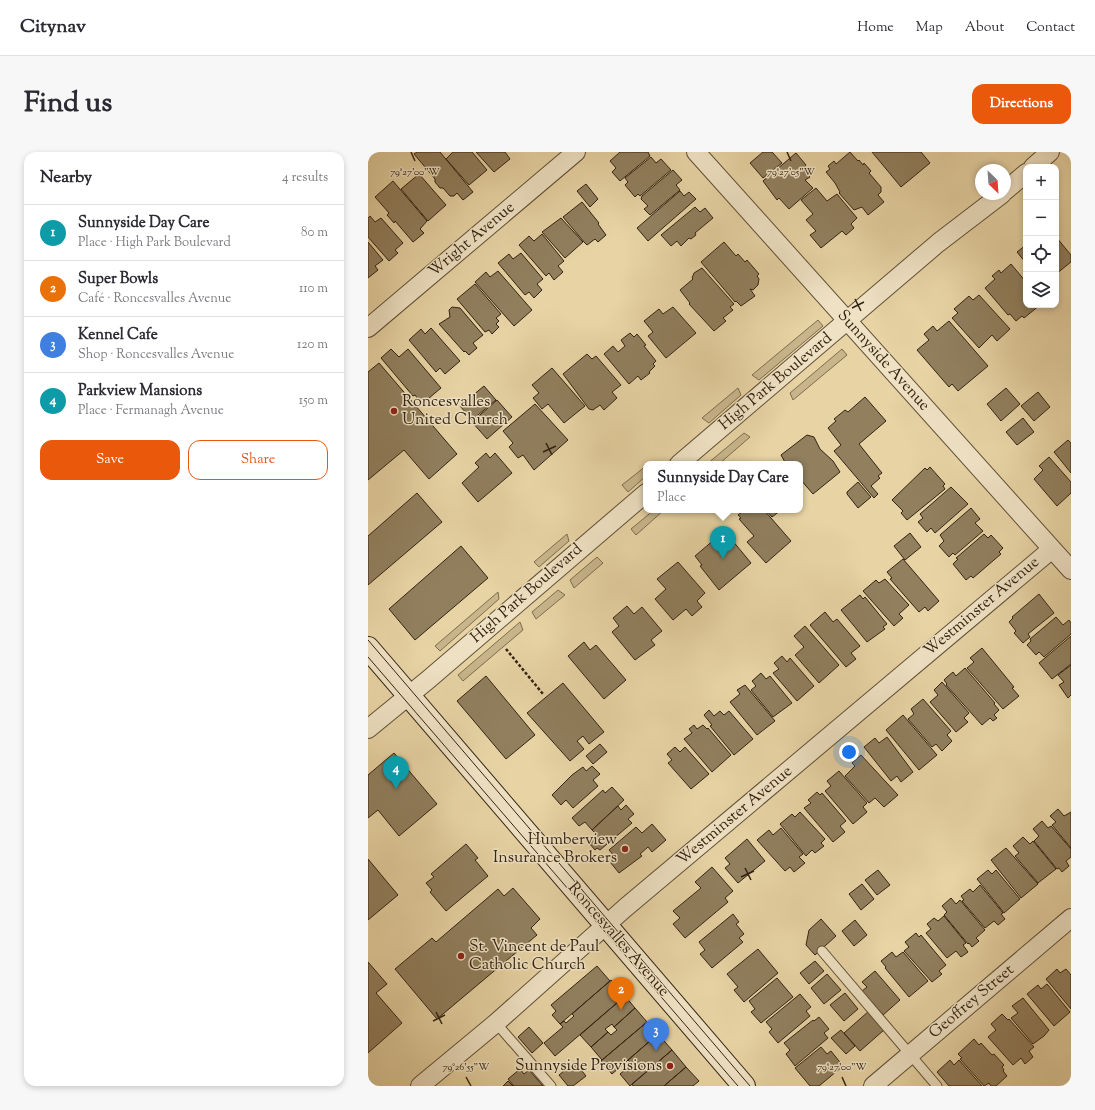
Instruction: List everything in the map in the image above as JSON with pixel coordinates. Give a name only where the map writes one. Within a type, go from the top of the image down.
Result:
[{"type":"street","name":"Wright Avenue","points":[[368,328],[576,152]]},
{"type":"street","name":"Sunnyside Avenue","points":[[696,152],[1052,549],[1070,566]]},
{"type":"street","points":[[1036,164],[1050,152]]},
{"type":"street","points":[[1011,186],[1023,176]]},
{"type":"street","name":"High Park Boulevard","points":[[684,461],[848,322],[938,243],[994,200]]},
{"type":"street","name":"High Park Boulevard","points":[[368,729],[643,496]]},
{"type":"street","name":"Westminster Avenue","points":[[420,1086],[496,1023],[587,943],[605,925],[1052,549]]},
{"type":"street","name":"Roncesvalles Avenue","points":[[368,648],[744,1086]]},
{"type":"street","name":"Geoffrey Street","points":[[873,1086],[1071,918]]},
{"type":"lane","points":[[822,950],[937,1086]]},
{"type":"lane","points":[[496,1023],[551,1086]]},
{"type":"path","points":[[506,650],[543,694]]},
{"type":"shaded area","points":[[818,320],[823,326],[759,380],[752,375]]},
{"type":"shaded area","points":[[842,349],[847,355],[793,400],[790,393]]},
{"type":"shaded area","points":[[738,388],[741,395],[709,423],[702,418]]},
{"type":"shaded area","points":[[744,433],[750,437],[722,461],[711,461]]},
{"type":"shaded area","points":[[643,468],[643,479],[628,492],[622,485]]},
{"type":"shaded area","points":[[650,513],[661,513],[636,535],[631,529]]},
{"type":"shaded area","points":[[567,534],[569,541],[539,567],[534,562]]},
{"type":"shaded area","points":[[597,557],[603,563],[574,588],[570,580]]},
{"type":"shaded area","points":[[558,590],[565,595],[536,619],[532,612]]},
{"type":"shaded area","points":[[498,592],[499,599],[440,651],[435,646]]},
{"type":"shaded area","points":[[520,622],[523,630],[463,681],[458,675]]},
{"type":"building","points":[[417,152],[440,152],[473,192],[463,200],[457,193],[454,196],[450,196],[443,188],[440,188],[435,182],[435,179],[414,154]]},
{"type":"building","points":[[453,152],[472,152],[487,170],[469,185],[446,159]]},
{"type":"building","points":[[476,152],[505,152],[510,159],[494,172]]},
{"type":"building","points":[[620,152],[648,152],[650,156],[620,181],[612,172],[616,168],[610,161]]},
{"type":"building","points":[[763,152],[772,152],[782,163],[763,178],[750,163]]},
{"type":"building","points":[[850,152],[863,165],[864,163],[871,171],[869,173],[881,187],[881,192],[878,195],[884,202],[868,215],[862,207],[854,210],[839,193],[840,192],[835,183],[826,172],[830,169],[828,166],[834,161],[836,164]]},
{"type":"building","points":[[872,152],[921,152],[930,163],[901,187]]},
{"type":"building","points":[[796,153],[806,165],[803,169],[810,177],[805,180],[813,188],[789,209],[779,198],[777,200],[763,181]]},
{"type":"building","points":[[651,157],[656,163],[661,159],[671,170],[640,196],[638,194],[635,197],[625,185],[628,182],[625,178]]},
{"type":"building","points":[[673,170],[682,180],[676,185],[680,190],[650,215],[644,209],[648,206],[641,199],[642,196]]},
{"type":"building","points":[[419,174],[446,205],[428,221],[401,189]]},
{"type":"building","points":[[393,181],[427,221],[420,229],[424,233],[413,242],[395,221],[394,223],[387,215],[389,213],[375,197]]},
{"type":"building","points":[[586,184],[598,199],[590,207],[577,191]]},
{"type":"building","points":[[816,188],[827,201],[837,194],[857,218],[851,224],[854,228],[846,235],[842,231],[821,248],[810,235],[816,231],[806,220],[813,214],[801,200]]},
{"type":"building","points":[[680,191],[684,196],[689,192],[696,199],[648,241],[637,228]]},
{"type":"building","points":[[582,202],[599,223],[598,224],[606,235],[598,242],[595,239],[587,245],[563,217]]},
{"type":"building","points":[[695,207],[700,212],[705,208],[713,218],[695,233],[696,235],[691,239],[689,238],[681,246],[677,241],[671,246],[661,235]]},
{"type":"building","points":[[370,216],[375,222],[381,218],[403,243],[395,250],[398,253],[389,261],[368,237],[368,218]]},
{"type":"building","points":[[561,218],[583,242],[565,258],[542,232]]},
{"type":"building","points":[[542,234],[564,261],[558,266],[563,272],[554,280],[549,273],[546,276],[519,245],[529,236],[534,241]]},
{"type":"building","points":[[1059,241],[1071,255],[1071,262],[1059,272]]},
{"type":"building","points":[[368,242],[383,260],[375,266],[378,270],[368,278]]},
{"type":"building","points":[[724,242],[736,256],[738,254],[745,262],[747,260],[759,274],[757,276],[759,279],[758,285],[753,290],[750,289],[755,296],[741,306],[736,301],[735,302],[701,262]]},
{"type":"building","points":[[1023,247],[1023,259],[1017,252]]},
{"type":"building","points":[[521,253],[543,279],[537,284],[542,290],[534,298],[529,292],[525,295],[498,263],[509,254],[513,259]]},
{"type":"building","points":[[1011,264],[1023,278],[1023,308],[1036,308],[1024,318],[1022,316],[1016,321],[1010,314],[1008,315],[985,288],[995,279],[992,276],[999,270],[1001,273]]},
{"type":"building","points":[[702,268],[734,304],[730,307],[733,310],[723,318],[726,321],[714,331],[689,304],[690,303],[680,290],[693,279],[694,273]]},
{"type":"building","points":[[498,271],[532,310],[514,326],[475,282],[486,272],[490,277]]},
{"type":"building","points":[[475,284],[501,314],[496,318],[499,321],[496,324],[499,327],[492,334],[489,330],[485,332],[457,299]]},
{"type":"building","points":[[979,295],[1010,329],[997,341],[992,335],[979,348],[952,318],[958,313],[954,309],[969,296],[973,300]]},
{"type":"building","points":[[452,307],[460,308],[483,335],[473,343],[477,348],[469,355],[465,351],[464,352],[439,324],[450,317],[449,310]]},
{"type":"building","points":[[673,307],[696,333],[666,358],[648,336],[653,332],[644,321],[659,309],[663,314]]},
{"type":"building","points":[[949,321],[988,366],[958,391],[952,384],[949,387],[917,350],[929,340],[924,334],[933,326],[937,331]]},
{"type":"building","points":[[431,328],[460,361],[445,374],[440,368],[436,372],[409,340],[421,329],[425,334]]},
{"type":"building","points":[[630,333],[634,337],[637,334],[656,361],[653,364],[655,366],[649,372],[650,373],[641,380],[638,376],[629,384],[604,354],[613,346],[618,352],[625,346],[621,340]]},
{"type":"building","points":[[391,349],[399,357],[408,349],[441,388],[422,404],[415,395],[413,396],[381,358]]},
{"type":"building","points":[[587,354],[592,359],[596,356],[621,385],[612,392],[617,398],[604,410],[600,405],[593,410],[589,409],[563,374]]},
{"type":"building","name":"Roncesvalles United Church","points":[[379,363],[457,454],[429,479],[404,450],[368,480],[368,372]]},
{"type":"building","points":[[552,368],[585,406],[564,423],[548,404],[542,409],[533,398],[539,393],[532,385]]},
{"type":"building","points":[[484,386],[496,400],[472,420],[460,406]]},
{"type":"building","points":[[1006,388],[1020,404],[1001,421],[987,404]]},
{"type":"building","points":[[1038,392],[1050,407],[1034,421],[1021,406]]},
{"type":"building","points":[[865,397],[886,421],[859,444],[882,473],[878,476],[880,478],[871,486],[878,494],[874,498],[834,451],[841,445],[828,428],[836,421],[834,419],[845,410],[848,412]]},
{"type":"building","points":[[497,400],[512,417],[487,439],[472,422]]},
{"type":"building","points":[[535,404],[568,440],[534,470],[523,455],[518,458],[509,447],[513,443],[503,431]]},
{"type":"building","points":[[1023,418],[1034,432],[1017,445],[1006,432]]},
{"type":"building","points":[[807,435],[814,437],[820,449],[833,461],[840,472],[813,494],[803,482],[803,461],[784,461],[781,455]]},
{"type":"building","points":[[1068,440],[1071,443],[1071,473],[1054,452]]},
{"type":"building","points":[[486,453],[490,458],[495,453],[512,473],[478,502],[462,483],[479,467],[475,463]]},
{"type":"building","points":[[1049,457],[1071,482],[1071,493],[1057,506],[1034,479],[1043,470],[1039,466]]},
{"type":"building","points":[[930,467],[945,484],[943,486],[945,489],[907,520],[901,513],[903,511],[892,500],[925,468],[927,470]]},
{"type":"building","points":[[858,482],[871,497],[858,508],[847,492]]},
{"type":"building","points":[[951,487],[968,504],[935,533],[931,528],[927,532],[918,522],[923,518],[920,514]]},
{"type":"building","points":[[417,493],[442,522],[368,585],[368,536]]},
{"type":"building","points":[[971,508],[980,519],[975,523],[983,531],[955,555],[953,553],[949,557],[939,546],[944,541],[940,535]]},
{"type":"building","points":[[740,513],[767,513],[791,541],[766,563],[747,542],[754,536],[739,519],[741,518],[738,515]]},
{"type":"building","points":[[769,513],[777,513],[772,517]]},
{"type":"building","points":[[722,533],[729,542],[732,540],[751,563],[719,590],[700,566],[702,565],[695,556]]},
{"type":"building","points":[[910,533],[921,547],[905,560],[894,546]]},
{"type":"building","points":[[984,534],[988,538],[991,535],[1003,548],[999,552],[1001,554],[973,578],[971,576],[966,580],[953,564],[958,559],[956,558]]},
{"type":"building","points":[[461,546],[488,578],[415,640],[389,609]]},
{"type":"building","points":[[903,559],[939,601],[928,611],[925,607],[919,612],[890,579],[892,578],[887,572]]},
{"type":"building","points":[[678,562],[705,593],[697,601],[702,607],[692,616],[686,609],[673,620],[655,599],[666,589],[657,579]]},
{"type":"building","points":[[885,579],[909,605],[899,614],[903,618],[894,626],[863,591],[876,580],[879,583]]},
{"type":"building","points":[[1039,594],[1054,613],[1028,634],[1030,637],[1023,643],[1014,633],[1016,631],[1009,622],[1013,618],[1012,617]]},
{"type":"building","points":[[860,595],[863,599],[865,597],[887,624],[883,627],[885,629],[867,642],[841,610]]},
{"type":"building","points":[[627,606],[634,614],[642,607],[662,631],[651,640],[655,645],[635,660],[612,632],[619,626],[613,618]]},
{"type":"building","points":[[825,612],[833,622],[837,619],[860,646],[851,653],[856,659],[846,667],[810,625]]},
{"type":"building","points":[[1056,617],[1063,625],[1069,620],[1071,623],[1071,634],[1044,657],[1039,652],[1036,655],[1027,645],[1031,641],[1030,639]]},
{"type":"building","points":[[805,626],[839,665],[819,683],[795,655],[804,647],[794,636]]},
{"type":"building","points":[[1071,636],[1071,664],[1052,679],[1039,663]]},
{"type":"building","points":[[584,642],[590,650],[596,645],[626,680],[604,699],[568,656]]},
{"type":"building","points":[[982,648],[1014,687],[1012,688],[1019,696],[1003,709],[967,668],[974,662],[970,658]]},
{"type":"building","points":[[782,656],[787,662],[790,658],[814,686],[797,701],[773,673],[779,669],[774,663]]},
{"type":"building","points":[[1071,665],[1071,695],[1068,698],[1059,685],[1064,682],[1058,675]]},
{"type":"building","points":[[965,668],[995,703],[994,704],[999,710],[994,715],[997,718],[993,721],[990,718],[982,725],[946,685],[947,684],[944,680],[947,677],[953,672],[956,676]]},
{"type":"building","points":[[761,673],[766,679],[770,676],[792,703],[773,717],[751,690],[756,686],[752,681]]},
{"type":"building","points":[[486,676],[535,735],[506,759],[457,701]]},
{"type":"building","points":[[942,682],[969,713],[964,718],[968,722],[956,732],[930,702],[938,695],[934,690]]},
{"type":"building","points":[[563,683],[604,732],[589,744],[583,736],[577,741],[584,749],[570,761],[527,713]]},
{"type":"building","points":[[745,685],[775,721],[757,735],[730,702],[740,694],[737,690]]},
{"type":"building","points":[[923,699],[951,731],[947,735],[952,741],[942,751],[936,744],[932,747],[908,719],[914,714],[911,709]]},
{"type":"building","points":[[709,710],[714,716],[720,711],[724,715],[729,711],[753,739],[734,755],[710,726],[712,725],[704,715]]},
{"type":"building","points":[[903,715],[937,755],[919,770],[886,730]]},
{"type":"building","points":[[694,725],[697,729],[703,725],[707,729],[708,728],[731,755],[712,772],[684,739],[692,733],[689,729]]},
{"type":"building","points":[[887,737],[913,772],[901,782],[897,776],[891,781],[864,747],[875,738],[879,743]]},
{"type":"building","points":[[600,744],[607,752],[593,764],[586,756]]},
{"type":"building","points":[[675,747],[680,752],[685,747],[709,774],[691,789],[668,763],[672,760],[667,754]]},
{"type":"building","points":[[394,753],[437,804],[399,836],[378,810],[368,818],[368,775]]},
{"type":"building","points":[[861,755],[898,795],[884,807],[875,798],[869,803],[845,776],[855,766],[852,763]]},
{"type":"building","points":[[592,766],[600,774],[593,780],[598,786],[573,808],[566,800],[561,805],[552,795],[572,775],[583,767],[586,771]]},
{"type":"building","points":[[839,771],[867,803],[863,807],[867,812],[853,824],[825,791],[831,786],[827,781]]},
{"type":"building","points":[[612,787],[624,800],[592,830],[585,822],[579,826],[572,818],[603,790],[605,793]]},
{"type":"building","points":[[817,792],[820,795],[822,793],[846,821],[840,826],[845,832],[833,842],[804,808],[811,803],[808,800]]},
{"type":"building","points":[[626,805],[634,814],[628,819],[632,823],[600,850],[597,848],[595,850],[589,843],[596,834],[592,830],[618,806],[621,810]]},
{"type":"building","points":[[1058,809],[1064,816],[1071,812],[1071,848],[1052,825],[1056,822],[1050,816]]},
{"type":"building","points":[[800,812],[825,839],[821,843],[824,846],[815,853],[812,850],[806,856],[780,824],[792,814],[795,817]]},
{"type":"building","points":[[1042,821],[1048,828],[1051,826],[1071,849],[1071,857],[1066,861],[1069,866],[1062,872],[1059,868],[1057,869],[1034,841],[1039,836],[1033,829]]},
{"type":"building","points":[[652,824],[666,840],[652,852],[648,847],[640,854],[642,856],[619,873],[610,862],[616,858],[609,850],[636,827],[642,833]]},
{"type":"building","points":[[781,828],[803,854],[799,857],[805,863],[794,872],[790,867],[785,871],[757,840],[769,830],[773,835]]},
{"type":"building","points":[[1023,837],[1030,844],[1033,841],[1056,869],[1038,883],[1015,856],[1019,853],[1013,846]]},
{"type":"building","points":[[747,839],[765,861],[738,883],[725,868],[730,864],[725,858]]},
{"type":"building","points":[[466,844],[478,858],[475,860],[488,876],[446,911],[430,892],[432,890],[426,883],[434,877],[431,874]]},
{"type":"building","points":[[1006,848],[1038,884],[1021,898],[991,860]]},
{"type":"building","points":[[368,859],[398,895],[368,920]]},
{"type":"building","points":[[712,867],[733,891],[725,898],[728,902],[685,938],[673,924],[680,918],[673,911],[701,888],[695,882]]},
{"type":"building","points":[[878,870],[890,885],[877,895],[865,880]]},
{"type":"building","points":[[988,870],[992,874],[996,870],[1020,899],[1004,913],[977,879]]},
{"type":"building","points":[[862,884],[874,899],[861,910],[849,894]]},
{"type":"building","points":[[980,885],[1003,913],[1001,914],[1005,919],[998,925],[994,921],[985,928],[962,901],[964,900],[961,896],[970,889],[973,892]]},
{"type":"building","name":"St. Vincent de Paul Catholic Church","points":[[513,888],[540,919],[531,928],[537,935],[437,1019],[395,969],[432,938],[436,942],[498,889],[504,896]]},
{"type":"building","points":[[951,898],[956,904],[960,900],[985,930],[976,938],[979,941],[972,947],[944,915],[947,912],[942,906]]},
{"type":"building","points":[[733,914],[739,922],[736,924],[744,934],[739,938],[743,942],[712,968],[700,954],[705,950],[699,942]]},
{"type":"building","points":[[944,916],[966,943],[963,945],[968,952],[961,957],[956,951],[947,958],[926,933],[931,929],[927,924],[934,918],[938,921]]},
{"type":"building","points":[[821,919],[836,936],[815,955],[806,945],[809,930]]},
{"type":"building","points":[[855,920],[867,935],[854,946],[842,931]]},
{"type":"building","points":[[916,933],[919,937],[921,935],[946,965],[939,971],[942,974],[932,982],[904,951],[909,947],[905,942]]},
{"type":"building","points":[[758,949],[778,973],[744,1002],[734,990],[738,987],[727,974]]},
{"type":"building","points":[[892,952],[896,957],[903,952],[928,981],[909,997],[881,961]]},
{"type":"building","points":[[815,961],[824,971],[809,984],[800,973]]},
{"type":"building","points":[[368,962],[387,984],[376,993],[402,1023],[368,1053]]},
{"type":"building","points":[[597,966],[610,981],[560,1024],[552,1015],[556,1011],[551,1005]]},
{"type":"building","points":[[1057,969],[1060,973],[1066,969],[1071,975],[1071,1009],[1046,979]]},
{"type":"building","points":[[875,971],[900,1000],[883,1015],[862,991],[867,987],[862,982]]},
{"type":"building","points":[[827,974],[841,990],[824,1004],[811,988]]},
{"type":"building","points":[[777,978],[793,997],[761,1023],[751,1012],[755,1009],[749,1001]]},
{"type":"building","points":[[611,980],[625,996],[555,1056],[544,1043],[563,1027],[560,1024],[564,1021],[566,1023],[574,1016],[572,1014]]},
{"type":"building","points":[[1047,984],[1070,1012],[1054,1026],[1027,994],[1038,985],[1041,989]]},
{"type":"building","points":[[845,993],[858,1009],[844,1021],[830,1005]]},
{"type":"building","points":[[800,994],[811,1007],[806,1011],[810,1016],[778,1043],[769,1032],[772,1029],[766,1022]]},
{"type":"building","points":[[625,996],[635,1008],[614,1027],[612,1024],[605,1029],[608,1032],[591,1047],[580,1035]]},
{"type":"building","points":[[1023,998],[1049,1030],[1044,1036],[1033,1044],[1011,1018],[1018,1013],[1012,1006]]},
{"type":"building","points":[[635,1008],[647,1022],[602,1060],[591,1047],[608,1032],[611,1035],[617,1030],[614,1027]]},
{"type":"building","points":[[869,1011],[884,1030],[860,1051],[844,1033]]},
{"type":"building","points":[[1002,1014],[1008,1020],[1009,1019],[1034,1047],[1029,1051],[1033,1057],[1025,1064],[1021,1058],[1013,1065],[988,1037],[996,1030],[991,1024]]},
{"type":"building","points":[[819,1017],[829,1029],[824,1033],[828,1038],[795,1066],[786,1054],[790,1050],[784,1043]]},
{"type":"building","points":[[647,1022],[658,1034],[612,1074],[601,1061]]},
{"type":"building","points":[[529,1027],[543,1043],[532,1053],[518,1037]]},
{"type":"building","points":[[841,1030],[855,1046],[846,1054],[831,1038]]},
{"type":"building","points":[[658,1034],[672,1050],[630,1086],[620,1074],[632,1064],[628,1060]]},
{"type":"building","points":[[974,1039],[979,1045],[981,1043],[992,1055],[994,1054],[1004,1065],[1002,1067],[1004,1070],[1003,1071],[1007,1076],[996,1086],[991,1086],[989,1083],[984,1086],[960,1059],[962,1058],[958,1054]]},
{"type":"building","points":[[821,1047],[827,1054],[831,1051],[843,1066],[819,1086],[810,1086],[795,1068]]},
{"type":"building","points":[[672,1050],[686,1067],[664,1086],[633,1086],[632,1084]]},
{"type":"building","points":[[950,1060],[954,1065],[959,1060],[982,1086],[949,1086],[937,1072]]},
{"type":"building","points":[[575,1062],[586,1076],[573,1086],[568,1086],[559,1075]]},
{"type":"building","points":[[686,1067],[699,1081],[693,1086],[664,1086]]},
{"type":"building","points":[[520,1069],[524,1074],[529,1070],[543,1086],[514,1086],[508,1079]]},
{"type":"building","points":[[508,1081],[513,1086],[503,1086]]},
{"type":"tram line","points":[[368,640],[750,1086]]},
{"type":"tram line","points":[[368,657],[738,1086]]},
{"type":"place","name":"Roncesvalles United Church","points":[[394,411]]},
{"type":"place","name":"Sunnyside Day Care","points":[[723,559]]},
{"type":"place","name":"Parkview Mansions","points":[[396,789]]},
{"type":"place","name":"Humberview Insurance Brokers","points":[[625,849]]},
{"type":"place","name":"St. Vincent de Paul Catholic Church","points":[[461,956]]},
{"type":"place","name":"Super Bowls","points":[[621,1010]]},
{"type":"place","name":"Kennel Cafe","points":[[656,1051]]},
{"type":"place","name":"Sunnyside Provisions","points":[[670,1066]]}]
